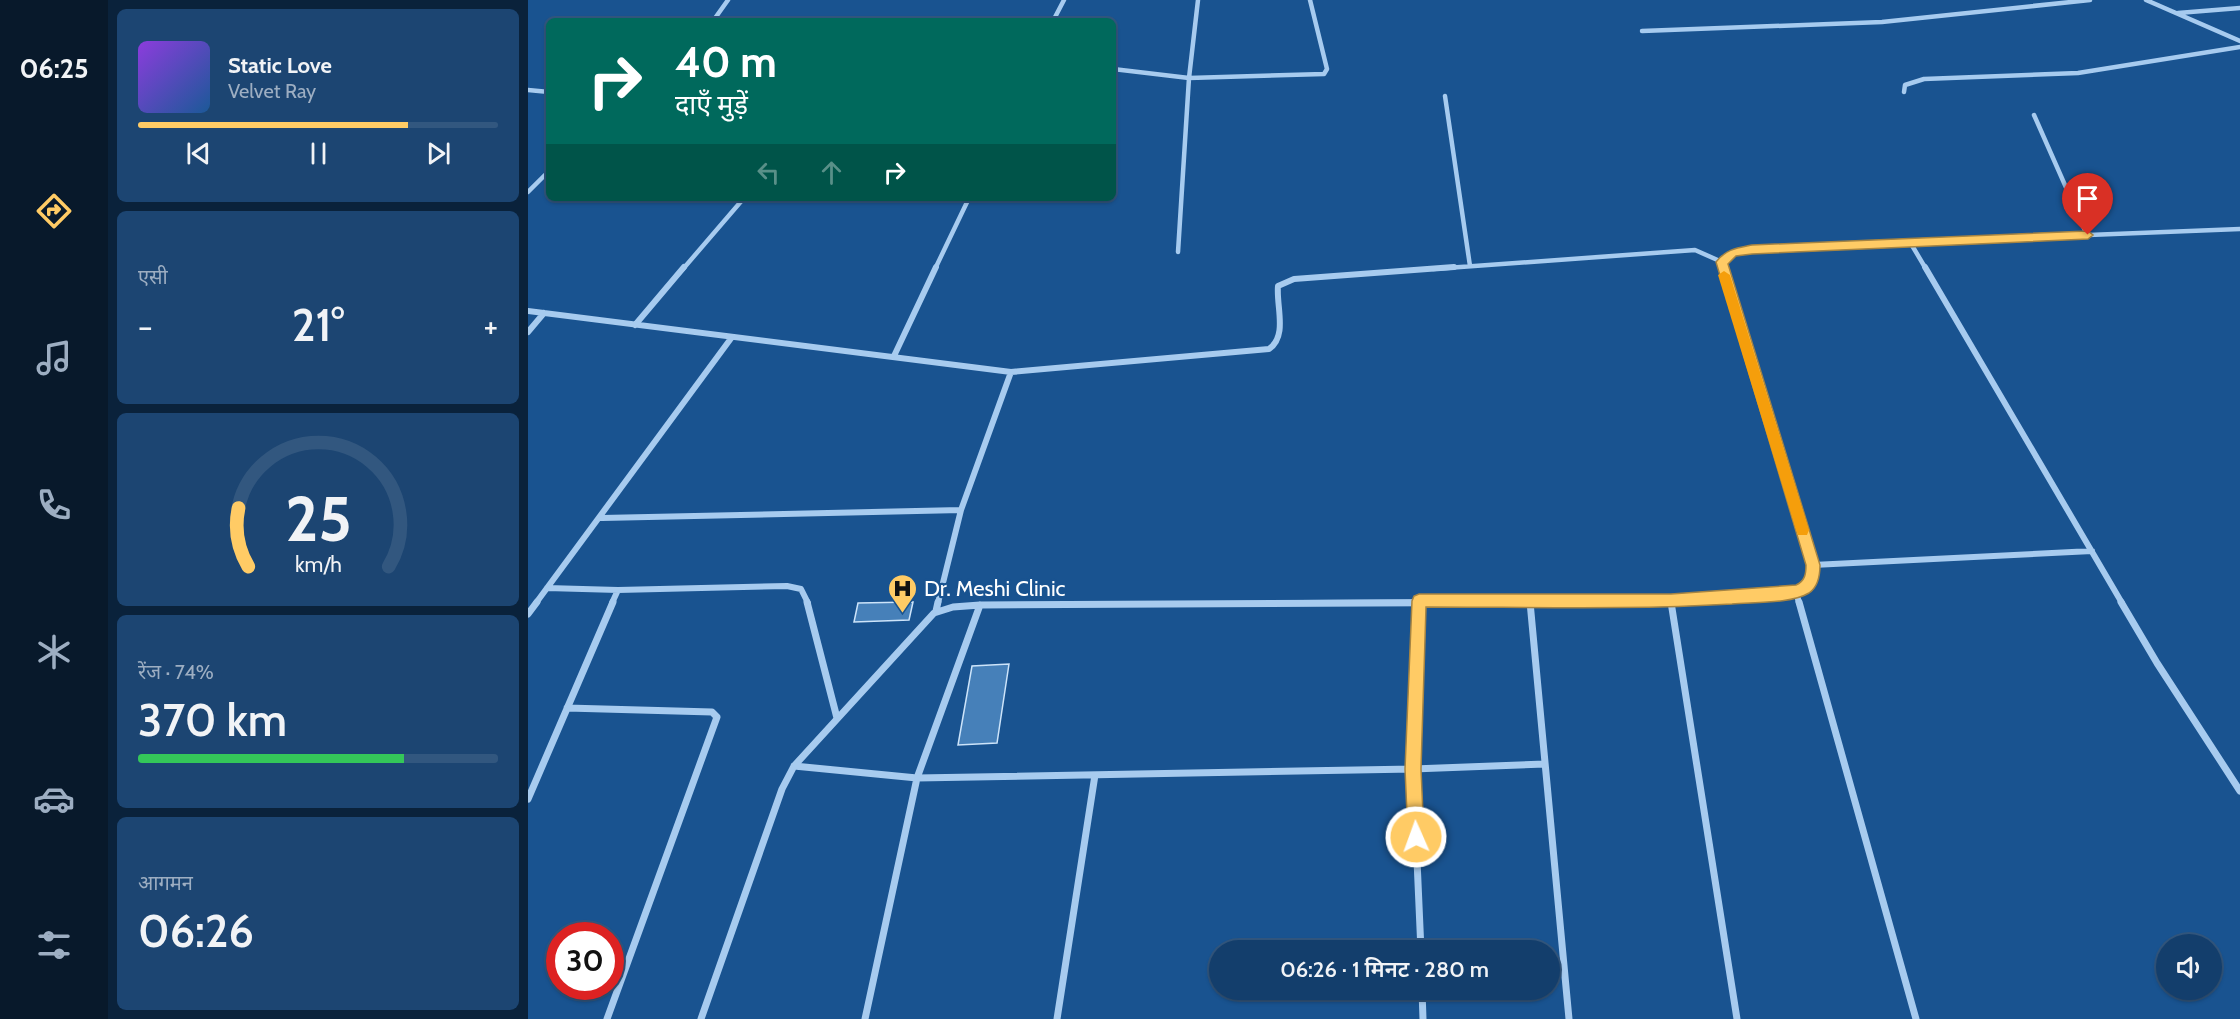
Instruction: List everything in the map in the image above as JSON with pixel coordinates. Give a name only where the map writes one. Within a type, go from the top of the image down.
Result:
[{"type":"street","points":[[715,18],[728,0]]},
{"type":"street","points":[[1055,18],[1064,0]]},
{"type":"street","points":[[1178,252],[1189,78],[1198,0]]},
{"type":"street","points":[[1116,69],[1189,78],[1324,74],[1327,69],[1310,0]]},
{"type":"street","points":[[1642,31],[1882,22],[2090,0]]},
{"type":"street","points":[[2146,0],[2240,41]]},
{"type":"street","points":[[2175,13],[2240,8]]},
{"type":"street","points":[[1904,92],[1905,85],[1924,79],[2078,73],[2240,47]]},
{"type":"street","points":[[528,90],[546,92]]},
{"type":"street","points":[[1445,96],[1470,266]]},
{"type":"street","points":[[2034,115],[2088,235]]},
{"type":"street","points":[[528,192],[546,174]]},
{"type":"street","points":[[635,325],[741,201]]},
{"type":"street","points":[[894,356],[968,201]]},
{"type":"street","points":[[1722,262],[1733,252],[1752,250],[2240,229]]},
{"type":"street","points":[[1910,242],[2157,663],[2240,791]]},
{"type":"street","points":[[528,311],[1011,372],[1269,349],[1274,347],[1280,338],[1278,286],[1287,281],[1695,250],[1722,262],[1813,565],[1813,576],[1806,588],[1796,591],[1671,601],[980,604],[936,611],[928,617],[794,766],[782,789],[701,1019]]},
{"type":"street","points":[[528,332],[544,313]]},
{"type":"street","points":[[528,614],[732,337]]},
{"type":"street","points":[[936,611],[961,510],[1011,372]]},
{"type":"street","points":[[601,516],[614,518],[961,510]]},
{"type":"street","points":[[1813,565],[2092,551]]},
{"type":"street","points":[[547,588],[618,590],[787,586],[801,589],[806,596],[837,718]]},
{"type":"street","points":[[528,799],[618,590]]},
{"type":"street","points":[[1796,591],[1916,1019]]},
{"type":"street","points":[[1530,600],[1569,1019]]},
{"type":"street","points":[[1419,601],[1413,769],[1421,940]]},
{"type":"street","points":[[1671,601],[1737,1019]]},
{"type":"street","points":[[865,1019],[917,778],[980,604]]},
{"type":"street","points":[[567,708],[712,712],[717,717],[607,1019]]},
{"type":"street","points":[[794,766],[917,778],[1413,769],[1545,764]]},
{"type":"street","points":[[1057,1019],[1095,775]]},
{"type":"street","points":[[1422,1000],[1423,1019]]},
{"type":"building","points":[[913,602],[909,620],[854,622],[858,603]]},
{"type":"building","points":[[1009,664],[997,743],[958,745],[972,666]]},
{"type":"slow traffic","points":[[1724,275],[1803,530]]},
{"type":"place","name":"Dr. Meshi Clinic","points":[[903,614]]},
{"type":"route","points":[[1416,837],[1413,769],[1419,601],[1671,601],[1756,596],[1806,588],[1813,576],[1813,565],[1724,274],[1722,262],[1733,252],[2088,235]]}]
